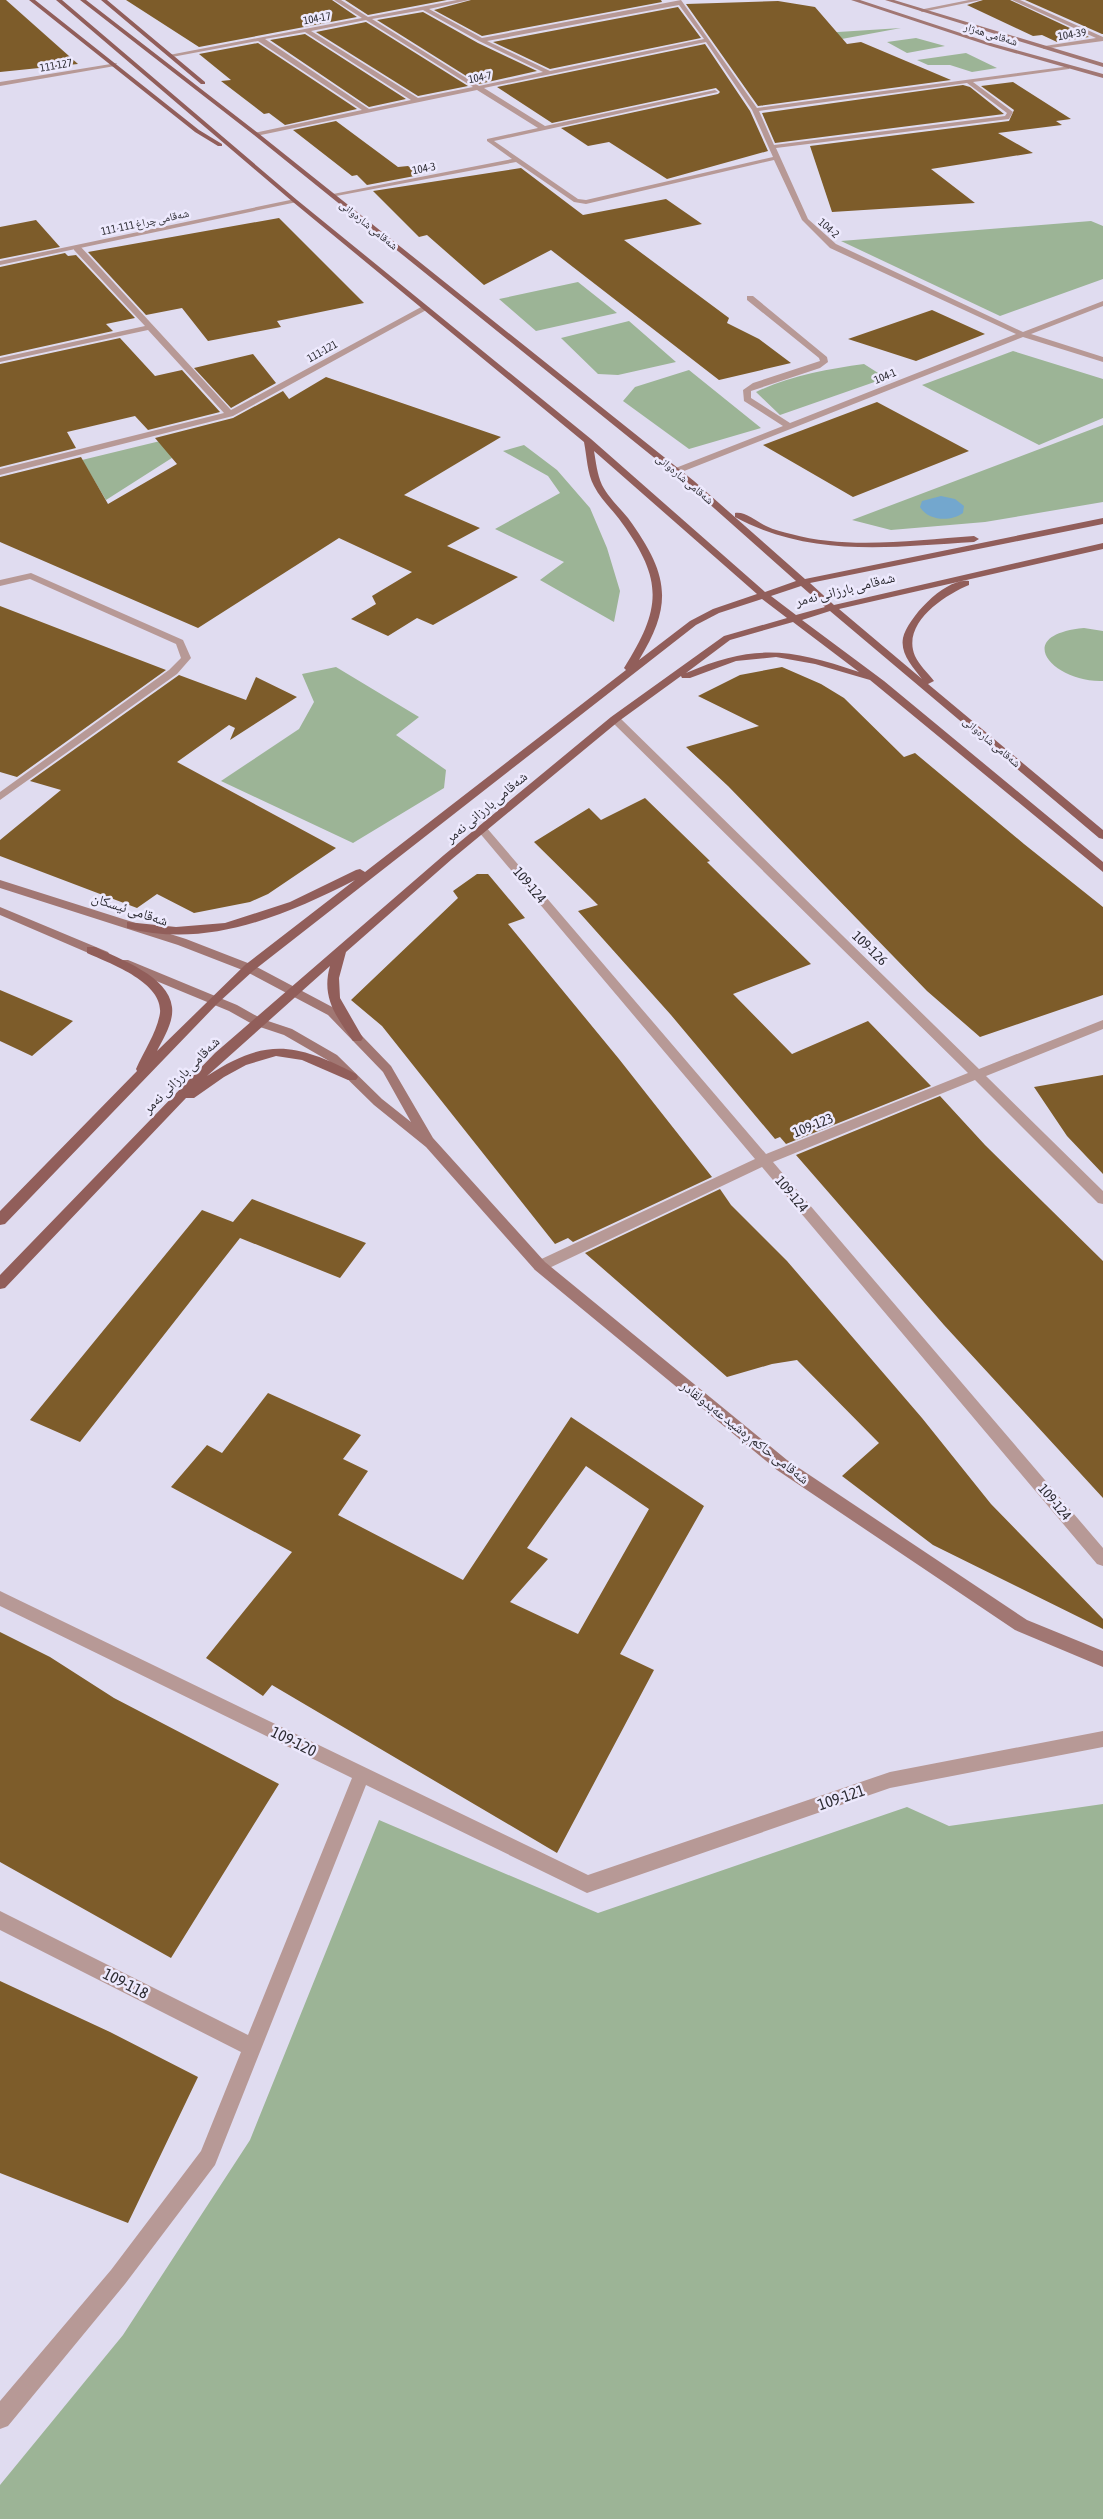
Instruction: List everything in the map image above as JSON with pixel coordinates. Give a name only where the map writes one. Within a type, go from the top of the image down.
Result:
[{"type":"main road","name":"شەقامی شارەوانی","points":[[32,0],[197,131],[263,172]]},
{"type":"main road","name":"شەقامی شارەوانی","points":[[59,0],[295,201],[588,441],[762,594],[880,683],[1103,868]]},
{"type":"main road","name":"شەقامی شارەوانی","points":[[83,0],[256,134],[691,483],[783,562],[832,608],[1103,836]]},
{"type":"main road","name":"شەقامی شارەوانی","points":[[104,0],[172,54],[256,134]]},
{"type":"main road","name":"شەقامی هەژار","points":[[848,0],[874,7]]},
{"type":"main road","name":"شەقامی هەژار","points":[[854,0],[983,42],[1103,76]]},
{"type":"main road","name":"شەقامی هەژار","points":[[888,0],[1103,65]]},
{"type":"main road","name":"شەقامی هەژار","points":[[892,0],[899,3]]},
{"type":"main road","points":[[588,441],[599,488],[643,546],[653,567],[658,589],[658,610],[654,624],[644,646],[620,680]]},
{"type":"main road","points":[[691,483],[751,524],[807,540],[871,545],[1020,537]]},
{"type":"main road","name":"شەقامی بارزانی نەمر","points":[[0,1220],[214,1000],[249,968],[693,623],[716,611],[762,594],[803,582],[1103,521]]},
{"type":"main road","name":"شەقامی بارزانی نەمر","points":[[0,1284],[219,1056],[482,829],[615,719],[727,638],[832,608],[1000,568],[1103,546]]},
{"type":"main road","points":[[944,702],[910,656],[908,639],[916,622],[927,606],[945,592],[1000,568]]},
{"type":"main road","points":[[656,690],[730,657],[759,653],[795,657],[880,683]]},
{"type":"main road","points":[[131,925],[175,931],[219,929],[269,916],[388,860]]},
{"type":"main road","name":"شەقامی ئیسکان","points":[[0,884],[131,925],[249,968]]},
{"type":"main road","points":[[0,911],[214,1000]]},
{"type":"main road","points":[[343,949],[332,973],[330,987],[338,1010],[357,1038]]},
{"type":"main road","points":[[92,950],[146,978],[163,996],[166,1009],[159,1032],[136,1080]]},
{"type":"main road","name":"شەقامی حاکم ڕەشید عەبدولقادر","points":[[249,968],[332,1012],[386,1069],[431,1144]]},
{"type":"main road","name":"شەقامی حاکم ڕەشید عەبدولقادر","points":[[214,1000],[258,1022],[297,1036],[333,1058],[378,1102],[431,1144],[540,1266],[782,1465],[1021,1625],[1103,1659]]},
{"type":"main road","points":[[151,1126],[200,1087],[231,1067],[255,1057],[277,1052],[299,1056],[326,1064],[352,1077]]},
{"type":"street","points":[[337,0],[545,129]]},
{"type":"street","name":"104-17","points":[[172,54],[466,0]]},
{"type":"street","points":[[922,10],[978,0]]},
{"type":"street","points":[[1015,0],[1103,39]]},
{"type":"street","points":[[480,40],[679,2]]},
{"type":"street","name":"104-2","points":[[679,2],[708,40],[755,110],[775,158],[805,220],[833,246],[1022,334],[1103,360]]},
{"type":"street","points":[[424,8],[480,40],[549,74]]},
{"type":"street","points":[[306,30],[416,100]]},
{"type":"street","points":[[260,38],[368,111]]},
{"type":"street","name":"104-39","points":[[1044,48],[1103,39]]},
{"type":"street","name":"104-7","points":[[256,134],[708,40]]},
{"type":"street","name":"111-127","points":[[0,84],[115,64]]},
{"type":"street","points":[[755,110],[1069,67]]},
{"type":"street","points":[[771,147],[1007,118],[1011,113],[1006,106],[968,81]]},
{"type":"street","points":[[715,92],[489,140],[576,201],[586,202],[775,158]]},
{"type":"street","name":"104-3","points":[[333,196],[518,160]]},
{"type":"street","name":"شەقامی چراغ 111-111","points":[[0,263],[295,201]]},
{"type":"street","points":[[77,248],[230,414]]},
{"type":"street","points":[[750,298],[823,357],[824,362],[817,366],[756,385],[747,390],[747,399],[791,427]]},
{"type":"street","name":"104-1","points":[[676,471],[1103,303]]},
{"type":"street","name":"111-121","points":[[0,472],[230,414],[426,308]]},
{"type":"street","points":[[0,360],[150,327]]},
{"type":"street","points":[[0,583],[31,576],[180,642],[186,658],[173,672],[0,797]]},
{"type":"street","name":"109-126","points":[[615,719],[1103,1199]]},
{"type":"street","name":"109-124","points":[[482,829],[1103,1558]]},
{"type":"street","name":"109-123","points":[[540,1266],[764,1160],[978,1076],[1103,1024]]},
{"type":"street","name":"109-120","points":[[0,1598],[587,1884]]},
{"type":"street","name":"109-121","points":[[587,1884],[890,1780],[1103,1739]]},
{"type":"street","points":[[0,2418],[118,2277],[208,2158],[362,1775]]},
{"type":"street","name":"109-118","points":[[0,1920],[252,2047]]},
{"type":"green space","points":[[901,28],[804,46],[791,35]]},
{"type":"green space","points":[[916,38],[945,46],[907,53],[887,42]]},
{"type":"green space","points":[[966,53],[997,68],[972,72],[950,65],[928,65],[917,60]]},
{"type":"green space","points":[[1091,221],[1103,226],[1103,279],[1000,316],[841,241]]},
{"type":"green space","points":[[578,282],[617,313],[536,331],[499,299]]},
{"type":"green space","points":[[629,321],[676,362],[618,375],[598,374],[561,338]]},
{"type":"green space","points":[[1013,351],[1103,379],[1103,418],[1039,445],[922,385]]},
{"type":"green space","points":[[864,364],[886,378],[780,415],[756,392],[769,386],[809,374]]},
{"type":"green space","points":[[689,370],[761,428],[689,449],[623,401],[635,387]]},
{"type":"green space","points":[[1103,425],[1103,502],[985,522],[891,530],[852,520]]},
{"type":"green space","points":[[222,426],[106,500],[82,460]]},
{"type":"green space","points":[[524,445],[557,470],[590,508],[607,548],[620,591],[614,622],[540,580],[564,562],[495,529],[560,493],[548,476],[503,451]]},
{"type":"green space","points":[[1084,628],[1103,631],[1103,681],[1085,680],[1069,675],[1056,667],[1047,658],[1045,648],[1049,640],[1062,632]]},
{"type":"green space","points":[[336,667],[419,717],[396,735],[446,770],[444,788],[353,843],[221,781],[299,729],[314,702],[302,674]]},
{"type":"green space","points":[[1103,1804],[1103,2519],[0,2519],[0,2485],[123,2335],[250,2140],[379,1820],[598,1913],[907,1807],[949,1826]]},
{"type":"water","points":[[941,496],[955,499],[964,506],[963,513],[952,518],[940,519],[928,515],[920,507],[922,501]]},
{"type":"building","points":[[0,0],[6,0],[78,64],[0,72]]},
{"type":"building","points":[[126,0],[332,0],[357,17],[199,47]]},
{"type":"building","points":[[345,0],[447,0],[368,15]]},
{"type":"building","points":[[471,0],[661,0],[662,2],[482,36],[434,10]]},
{"type":"building","points":[[983,0],[1010,0],[1089,37],[1057,42],[1042,35],[1033,36],[967,5]]},
{"type":"building","points":[[1025,0],[1103,0],[1103,34],[1102,34]]},
{"type":"building","points":[[778,1],[815,7],[847,44],[861,42],[951,80],[758,106],[686,4]]},
{"type":"building","points":[[678,7],[701,38],[550,69],[493,42]]},
{"type":"building","points":[[423,12],[478,43],[537,71],[479,84],[377,20]]},
{"type":"building","points":[[366,22],[468,86],[418,96],[316,32]]},
{"type":"building","points":[[305,34],[406,99],[369,107],[270,40]]},
{"type":"building","points":[[258,43],[357,109],[285,125],[269,113],[264,114],[221,81],[231,80],[199,54]]},
{"type":"building","points":[[705,44],[750,111],[768,151],[667,179],[609,142],[588,146],[561,128],[718,94],[720,92],[716,88],[552,123],[497,87]]},
{"type":"building","points":[[1013,82],[1071,119],[1056,121],[1062,125],[998,133],[1033,153],[931,169],[975,203],[832,212],[810,146],[1009,121],[1014,110],[981,86]]},
{"type":"building","points":[[963,85],[970,87],[1004,114],[775,143],[762,113]]},
{"type":"building","points":[[336,121],[398,167],[408,166],[420,175],[367,185],[357,175],[352,176],[293,130]]},
{"type":"building","points":[[521,168],[583,215],[666,199],[702,224],[624,240],[729,318],[727,323],[759,339],[791,363],[719,380],[551,250],[484,285],[427,235],[419,237],[373,191]]},
{"type":"building","points":[[279,218],[364,303],[277,321],[281,327],[208,341],[182,308],[146,315],[88,252]]},
{"type":"building","points":[[36,220],[60,247],[0,259],[0,227]]},
{"type":"building","points":[[65,253],[68,256],[76,255],[135,318],[106,324],[113,331],[0,356],[0,267]]},
{"type":"building","points":[[932,310],[985,334],[916,361],[848,339]]},
{"type":"building","points":[[120,338],[155,376],[182,370],[220,412],[148,430],[135,416],[67,432],[76,448],[0,467],[0,364]]},
{"type":"building","points":[[253,354],[276,383],[231,408],[194,368]]},
{"type":"building","points":[[326,377],[501,437],[404,495],[480,528],[447,546],[518,577],[433,625],[417,618],[388,636],[351,619],[376,604],[372,596],[412,572],[339,538],[198,628],[0,542],[0,477],[81,457],[108,504],[177,464],[155,438],[233,418],[283,391],[289,399]]},
{"type":"building","points":[[877,402],[969,451],[853,497],[763,445]]},
{"type":"building","points":[[0,606],[166,670],[17,777],[0,772]]},
{"type":"building","points":[[782,667],[821,684],[844,698],[904,757],[915,753],[1103,907],[1103,995],[980,1037],[927,991],[728,786],[686,747],[759,726],[698,696],[740,675]]},
{"type":"building","points":[[179,675],[246,700],[256,677],[297,697],[230,740],[235,728],[229,725],[177,762],[336,848],[268,894],[250,902],[194,913],[157,894],[137,908],[0,856],[0,840],[61,790],[30,781]]},
{"type":"building","points":[[645,798],[811,964],[733,994],[792,1054],[868,1021],[931,1086],[786,1144],[780,1137],[775,1139],[671,1015],[578,911],[598,905],[534,842],[589,808],[601,820]]},
{"type":"building","points":[[477,874],[488,874],[525,918],[508,924],[619,1059],[712,1177],[573,1242],[568,1238],[555,1244],[382,1026],[351,1000],[458,898],[453,891]]},
{"type":"building","points":[[0,990],[73,1021],[32,1056],[0,1041]]},
{"type":"building","points":[[1103,1075],[1103,1174],[1067,1136],[1034,1087]]},
{"type":"building","points":[[940,1096],[985,1145],[1103,1261],[1103,1498],[944,1325],[796,1155]]},
{"type":"building","points":[[720,1189],[731,1205],[787,1261],[922,1418],[991,1504],[1103,1619],[1103,1629],[933,1545],[842,1476],[879,1443],[797,1360],[772,1364],[727,1377],[585,1253]]},
{"type":"building","points":[[252,1199],[366,1243],[340,1278],[240,1238],[80,1442],[30,1420],[202,1210],[233,1222]]},
{"type":"building","points":[[268,1393],[361,1435],[343,1459],[368,1471],[338,1515],[463,1580],[571,1417],[704,1506],[620,1654],[654,1670],[557,1853],[272,1685],[263,1696],[206,1658],[292,1552],[171,1487],[207,1445],[222,1453]],"holes":[[[586,1466],[649,1509],[578,1634],[510,1602],[548,1559],[527,1548]]]},
{"type":"building","points":[[0,1632],[50,1657],[114,1698],[279,1784],[171,1958],[0,1862]]},
{"type":"building","points":[[0,1981],[110,2032],[198,2077],[128,2223],[0,2173]]}]
